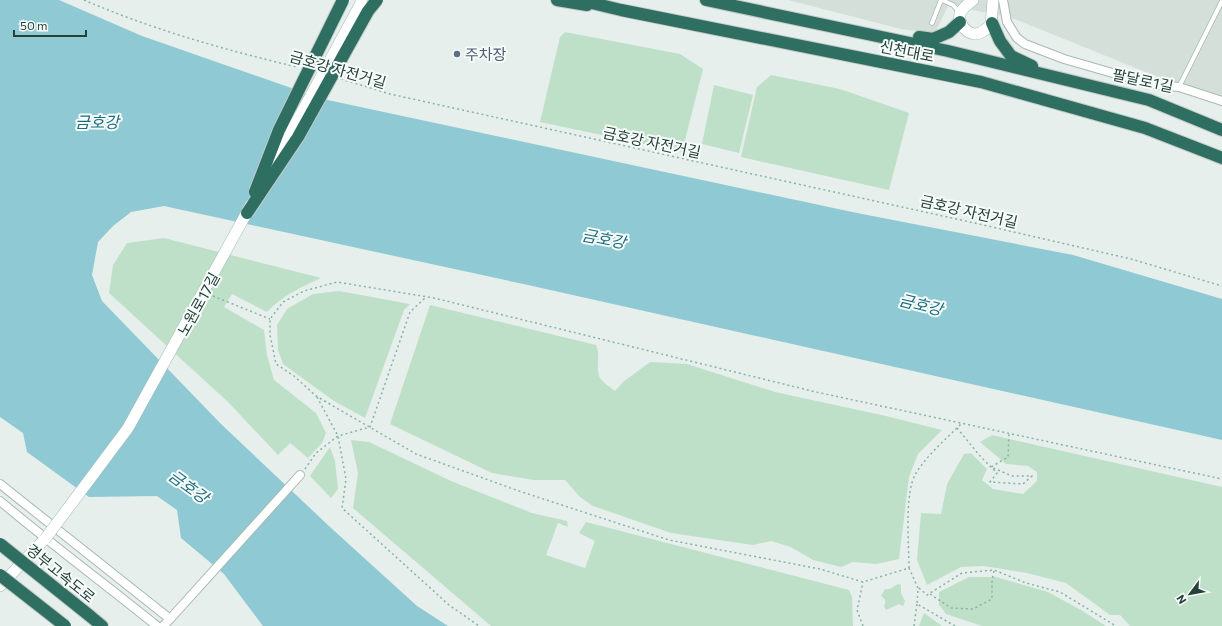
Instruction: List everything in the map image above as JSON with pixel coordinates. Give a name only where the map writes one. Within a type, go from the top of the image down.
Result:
[{"type":"highway","points":[[247,213],[279,130],[342,0]]},
{"type":"highway","points":[[247,213],[298,137],[368,12],[378,0]]},
{"type":"highway","points":[[557,0],[621,10]]},
{"type":"highway","name":"신천대로","points":[[579,0],[621,10],[981,82],[1145,128],[1222,158]]},
{"type":"highway","name":"신천대로","points":[[706,0],[948,50],[1149,100],[1218,128]]},
{"type":"highway","points":[[789,17],[933,39],[949,32],[960,19]]},
{"type":"highway","points":[[991,24],[1000,41],[1012,56],[1032,66],[1132,92],[1218,128]]},
{"type":"highway","name":"경부고속도로","points":[[0,544],[102,626]]},
{"type":"highway","points":[[0,575],[64,626]]},
{"type":"main road","points":[[973,0],[963,8],[960,19],[966,30],[974,34],[980,33],[991,24],[993,0]]},
{"type":"main road","name":"노원로17길","points":[[0,586],[45,539],[128,428],[204,292],[362,1]]},
{"type":"street","name":"팔달로1길","points":[[1004,0],[1007,22],[1017,38],[1025,44],[1064,59],[1158,85],[1179,87],[1222,101]]},
{"type":"street","points":[[163,626],[300,475]]},
{"type":"street","points":[[0,484],[170,619]]},
{"type":"street","points":[[0,501],[45,539],[157,626]]},
{"type":"lane","points":[[943,0],[954,0]]},
{"type":"lane","points":[[943,0],[953,5],[958,10],[960,19]]},
{"type":"lane","points":[[932,23],[943,0]]},
{"type":"lane","points":[[1179,87],[1222,0]]},
{"type":"path","name":"금호강 자전거길","points":[[84,0],[131,19],[218,47],[258,58],[300,67]]},
{"type":"path","name":"금호강 자전거길","points":[[337,78],[390,94],[868,198],[1123,257],[1222,286]]},
{"type":"path","points":[[909,568],[863,582],[820,569],[669,540],[519,491],[416,454],[316,396],[294,376],[276,364],[270,335],[270,319],[283,302],[304,291],[336,282],[426,297],[816,392],[1222,479]]},
{"type":"path","points":[[204,292],[270,319]]},
{"type":"path","points":[[370,427],[410,312],[426,297]]},
{"type":"path","points":[[316,396],[338,436],[346,478],[342,508],[450,605],[479,626]]},
{"type":"path","points":[[914,626],[918,588],[909,568],[909,500],[916,474],[930,455],[962,423]]},
{"type":"path","points":[[300,475],[316,453],[338,436],[370,427]]},
{"type":"path","points":[[957,428],[980,456],[991,467],[997,473],[990,482],[1023,484],[1032,476],[1012,476],[991,467]]},
{"type":"path","points":[[991,467],[1008,457],[1008,433]]},
{"type":"path","points":[[918,588],[927,595],[930,594],[951,608],[974,609],[992,599],[992,580],[994,570]]},
{"type":"path","points":[[930,594],[962,573],[994,570],[1026,583],[1060,592],[1116,626]]},
{"type":"path","points":[[863,582],[857,610],[863,626]]},
{"type":"path","points":[[917,604],[955,626]]},
{"type":"shaded area","points":[[788,0],[1222,0],[1222,103],[1012,18],[948,6],[935,33],[901,29]]},
{"type":"green space","points":[[565,32],[680,54],[703,69],[682,152],[540,122],[560,37]]},
{"type":"green space","points":[[771,75],[840,89],[909,113],[889,190],[741,157],[757,87]]},
{"type":"green space","points":[[714,85],[753,95],[739,153],[702,144]]},
{"type":"green space","points":[[164,238],[321,278],[299,288],[267,312],[232,294],[224,307],[264,330],[267,355],[274,380],[316,413],[326,433],[322,443],[308,458],[290,443],[278,455],[228,402],[109,293],[113,265],[127,243]]},
{"type":"green space","points":[[339,291],[410,304],[404,310],[365,418],[334,401],[283,364],[278,350],[277,325],[287,309],[313,294]]},
{"type":"green space","points":[[430,305],[596,345],[600,378],[615,391],[623,382],[650,362],[687,364],[775,392],[886,416],[942,430],[918,454],[909,477],[899,559],[876,564],[853,562],[841,567],[813,560],[791,547],[771,541],[753,545],[671,533],[593,506],[580,497],[565,480],[534,480],[492,473],[390,424]]},
{"type":"green space","points":[[992,435],[1222,487],[1222,626],[1130,626],[1120,615],[1110,615],[1066,583],[1027,573],[984,566],[961,567],[927,585],[917,560],[921,513],[941,514],[947,484],[964,454],[971,453],[987,469],[982,480],[993,489],[1023,494],[1037,481],[1037,472],[1028,466],[1006,464],[980,442]]},
{"type":"green space","points":[[351,440],[369,442],[451,481],[532,513],[567,521],[568,527],[558,523],[546,555],[585,568],[595,541],[579,533],[586,522],[849,590],[852,597],[853,626],[491,626],[353,508],[358,473]]},
{"type":"green space","points":[[330,447],[335,461],[338,489],[331,498],[310,476]]},
{"type":"green space","points":[[969,577],[996,577],[1048,592],[1106,626],[982,626],[946,614],[939,605],[939,592]]},
{"type":"green space","points":[[898,584],[901,585],[901,593],[905,601],[903,606],[899,604],[886,610],[884,606],[885,600],[881,596],[885,589],[891,589]]},
{"type":"green space","points":[[924,613],[942,626],[919,626]]},
{"type":"water","name":"금호강","points":[[0,0],[59,0],[142,36],[323,99],[857,213],[1073,255],[1222,299],[1222,440],[528,285],[164,206],[131,212],[113,226],[98,242],[92,275],[102,301],[221,424],[330,527],[417,606],[448,626],[263,626],[224,574],[181,538],[177,510],[157,496],[89,497],[27,452],[23,433],[0,417]]},
{"type":"place","name":"주차장","points":[[457,54]]}]
